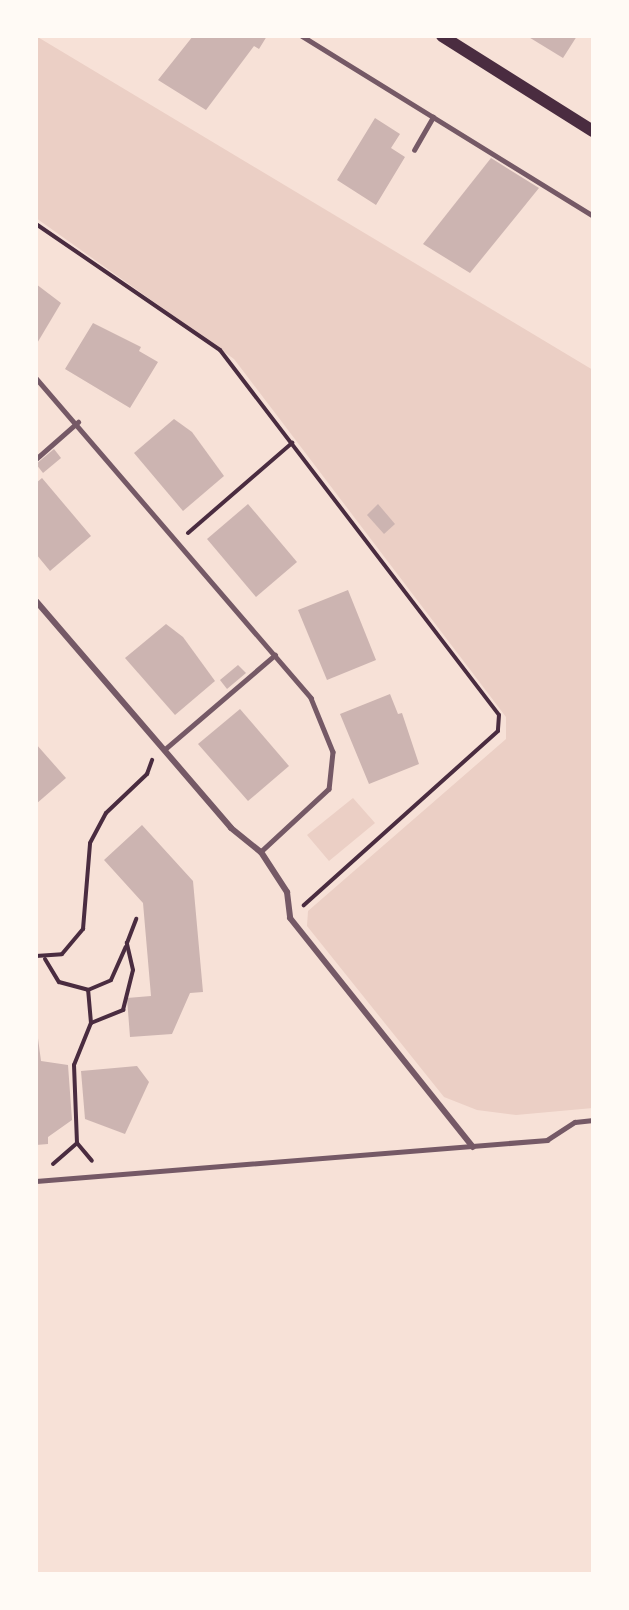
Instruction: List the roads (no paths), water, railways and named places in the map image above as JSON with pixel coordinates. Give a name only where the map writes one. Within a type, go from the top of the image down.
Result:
[{"type":"main road","points":[[442,36],[593,131]]},
{"type":"street","points":[[36,601],[231,828],[261,852],[286,892],[290,918],[473,1147]]},
{"type":"lane","points":[[302,36],[593,216]]},
{"type":"lane","points":[[414,150],[433,117]]},
{"type":"lane","points":[[36,378],[78,422],[311,698],[333,752],[329,789],[261,852]]},
{"type":"lane","points":[[36,459],[78,422]]},
{"type":"lane","points":[[164,750],[275,655]]},
{"type":"lane","points":[[36,1181],[547,1140],[575,1122],[593,1120]]}]
